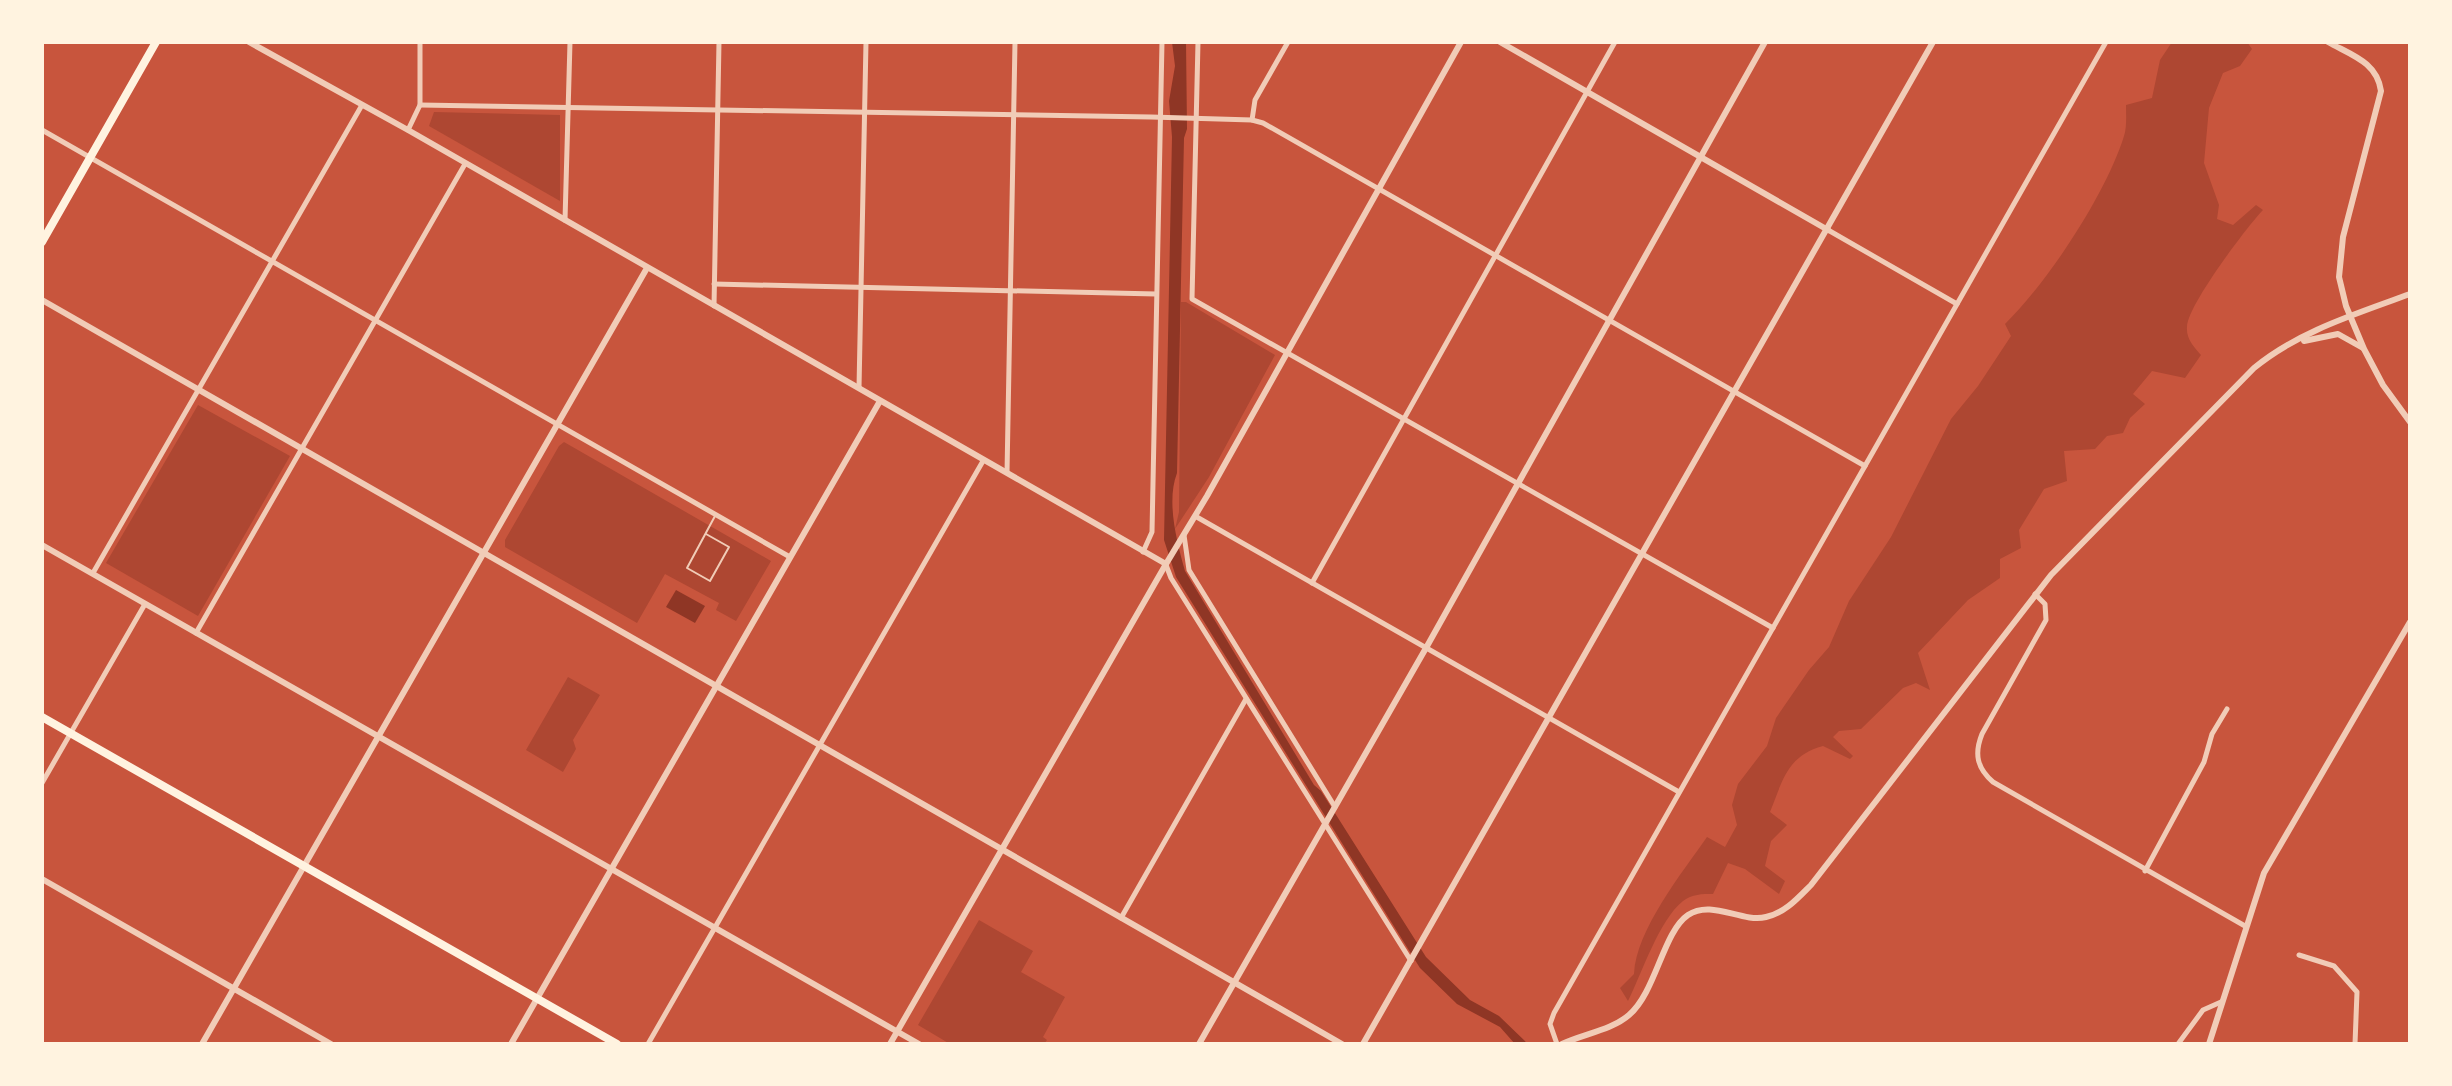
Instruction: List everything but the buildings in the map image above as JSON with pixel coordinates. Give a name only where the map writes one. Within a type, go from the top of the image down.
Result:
[{"type":"highway","points":[[42,242],[156,42]]},
{"type":"highway","points":[[42,717],[617,1044]]},
{"type":"street","points":[[249,42],[1166,564],[1171,578],[1324,826],[1412,962]]},
{"type":"street","points":[[408,130],[420,105],[420,42]]},
{"type":"street","points":[[565,220],[570,42]]},
{"type":"street","points":[[714,307],[719,42]]},
{"type":"street","points":[[859,389],[866,42]]},
{"type":"street","points":[[1007,474],[1015,42]]},
{"type":"street","points":[[1143,552],[1152,532],[1162,42]]},
{"type":"street","points":[[1198,42],[1193,119],[1192,299],[1773,628]]},
{"type":"street","points":[[1252,120],[1255,100],[1288,42]]},
{"type":"street","points":[[890,1044],[1195,516],[1461,42]]},
{"type":"street","points":[[1500,42],[1957,304]]},
{"type":"street","points":[[1312,583],[1615,42]]},
{"type":"street","points":[[1199,1044],[1426,648],[1765,42]]},
{"type":"street","points":[[1363,1044],[1421,947],[1933,42]]},
{"type":"street","points":[[2328,42],[2375,70],[2381,91],[2353,193],[2340,258],[2342,292],[2364,349],[2383,385],[2410,422]]},
{"type":"street","points":[[2104,43],[1552,1016],[1551,1028],[1559,1044],[1619,1021],[1631,1013],[1648,989],[1676,930],[1686,916],[1701,910],[1766,917],[1784,910],[1797,900],[2035,594],[2254,368],[2289,345],[2350,316],[2410,294]]},
{"type":"street","points":[[93,573],[362,105]]},
{"type":"street","points":[[420,105],[1252,120],[1263,123],[1865,466]]},
{"type":"street","points":[[42,130],[790,557]]},
{"type":"street","points":[[196,633],[465,164]]},
{"type":"street","points":[[202,1044],[647,268]]},
{"type":"street","points":[[714,284],[1156,294]]},
{"type":"street","points":[[42,300],[1342,1044]]},
{"type":"street","points":[[2289,345],[2319,335],[2338,334],[2364,349]]},
{"type":"street","points":[[511,1044],[880,401]]},
{"type":"street","points":[[648,1044],[983,461]]},
{"type":"street","points":[[1195,516],[1679,792]]},
{"type":"street","points":[[1184,535],[1189,570],[1335,807]]},
{"type":"street","points":[[42,545],[919,1044]]},
{"type":"street","points":[[2035,594],[2045,604],[2046,620],[1982,734],[1977,751],[1979,765],[1993,782],[2245,926]]},
{"type":"street","points":[[42,783],[145,603]]},
{"type":"street","points":[[2209,1044],[2259,884],[2271,858],[2410,622]]},
{"type":"street","points":[[1121,918],[1246,699]]},
{"type":"street","points":[[2145,871],[2204,762],[2212,734],[2227,709]]},
{"type":"street","points":[[42,879],[331,1044]]},
{"type":"street","points":[[2299,955],[2334,966],[2357,992],[2355,1044]]},
{"type":"street","points":[[2178,1044],[2205,1008],[2221,1002]]},
{"type":"street","points":[[1573,1039],[1580,1044]]},
{"type":"lane","points":[[706,534],[729,547],[710,581],[687,568],[717,514]]},
{"type":"shaded area","points":[[1172,42],[1186,42],[1187,129],[1184,138],[1177,473],[1172,496],[1174,522],[1185,571],[1314,785],[1321,791],[1426,957],[1470,1000],[1499,1016],[1528,1044],[1515,1044],[1500,1027],[1457,1004],[1420,968],[1176,577],[1164,540],[1172,137],[1169,101],[1175,66]]},
{"type":"shaded area","points":[[2172,42],[2247,42],[2252,49],[2240,66],[2223,73],[2209,108],[2204,163],[2219,205],[2217,219],[2233,225],[2256,205],[2263,210],[2196,302],[2187,327],[2191,342],[2201,355],[2185,378],[2152,371],[2133,394],[2145,404],[2130,418],[2123,433],[2107,436],[2095,449],[2064,451],[2067,481],[2044,489],[2019,530],[2021,548],[2000,559],[2000,578],[1968,600],[1918,653],[1930,690],[1916,683],[1903,688],[1861,729],[1839,731],[1833,737],[1853,756],[1850,759],[1823,746],[1811,750],[1794,763],[1783,780],[1770,812],[1787,825],[1771,841],[1765,866],[1785,881],[1779,894],[1745,869],[1728,863],[1713,894],[1686,899],[1666,921],[1628,1001],[1620,988],[1634,974],[1651,921],[1707,837],[1725,847],[1737,825],[1732,805],[1738,784],[1767,746],[1776,718],[1829,647],[1849,601],[1891,537],[1951,419],[1978,386],[2011,336],[2005,324],[2057,261],[2090,210],[2124,136],[2126,105],[2152,98],[2160,60]]},
{"type":"shaded area","points":[[434,112],[560,115],[560,201],[429,126]]},
{"type":"shaded area","points":[[1181,302],[1186,302],[1275,355],[1209,477],[1175,529],[1179,512]]},
{"type":"shaded area","points":[[198,405],[290,456],[198,616],[106,563]]},
{"type":"shaded area","points":[[564,442],[771,561],[736,621],[716,610],[719,603],[665,574],[637,623],[505,547],[505,540]]},
{"type":"shaded area","points":[[676,590],[705,606],[695,623],[666,607]]},
{"type":"shaded area","points":[[568,677],[600,695],[573,740],[576,749],[563,772],[526,750]]},
{"type":"shaded area","points":[[979,920],[1033,951],[1021,972],[1065,997],[1043,1037],[1047,1040],[1044,1044],[950,1044],[918,1025]]}]
